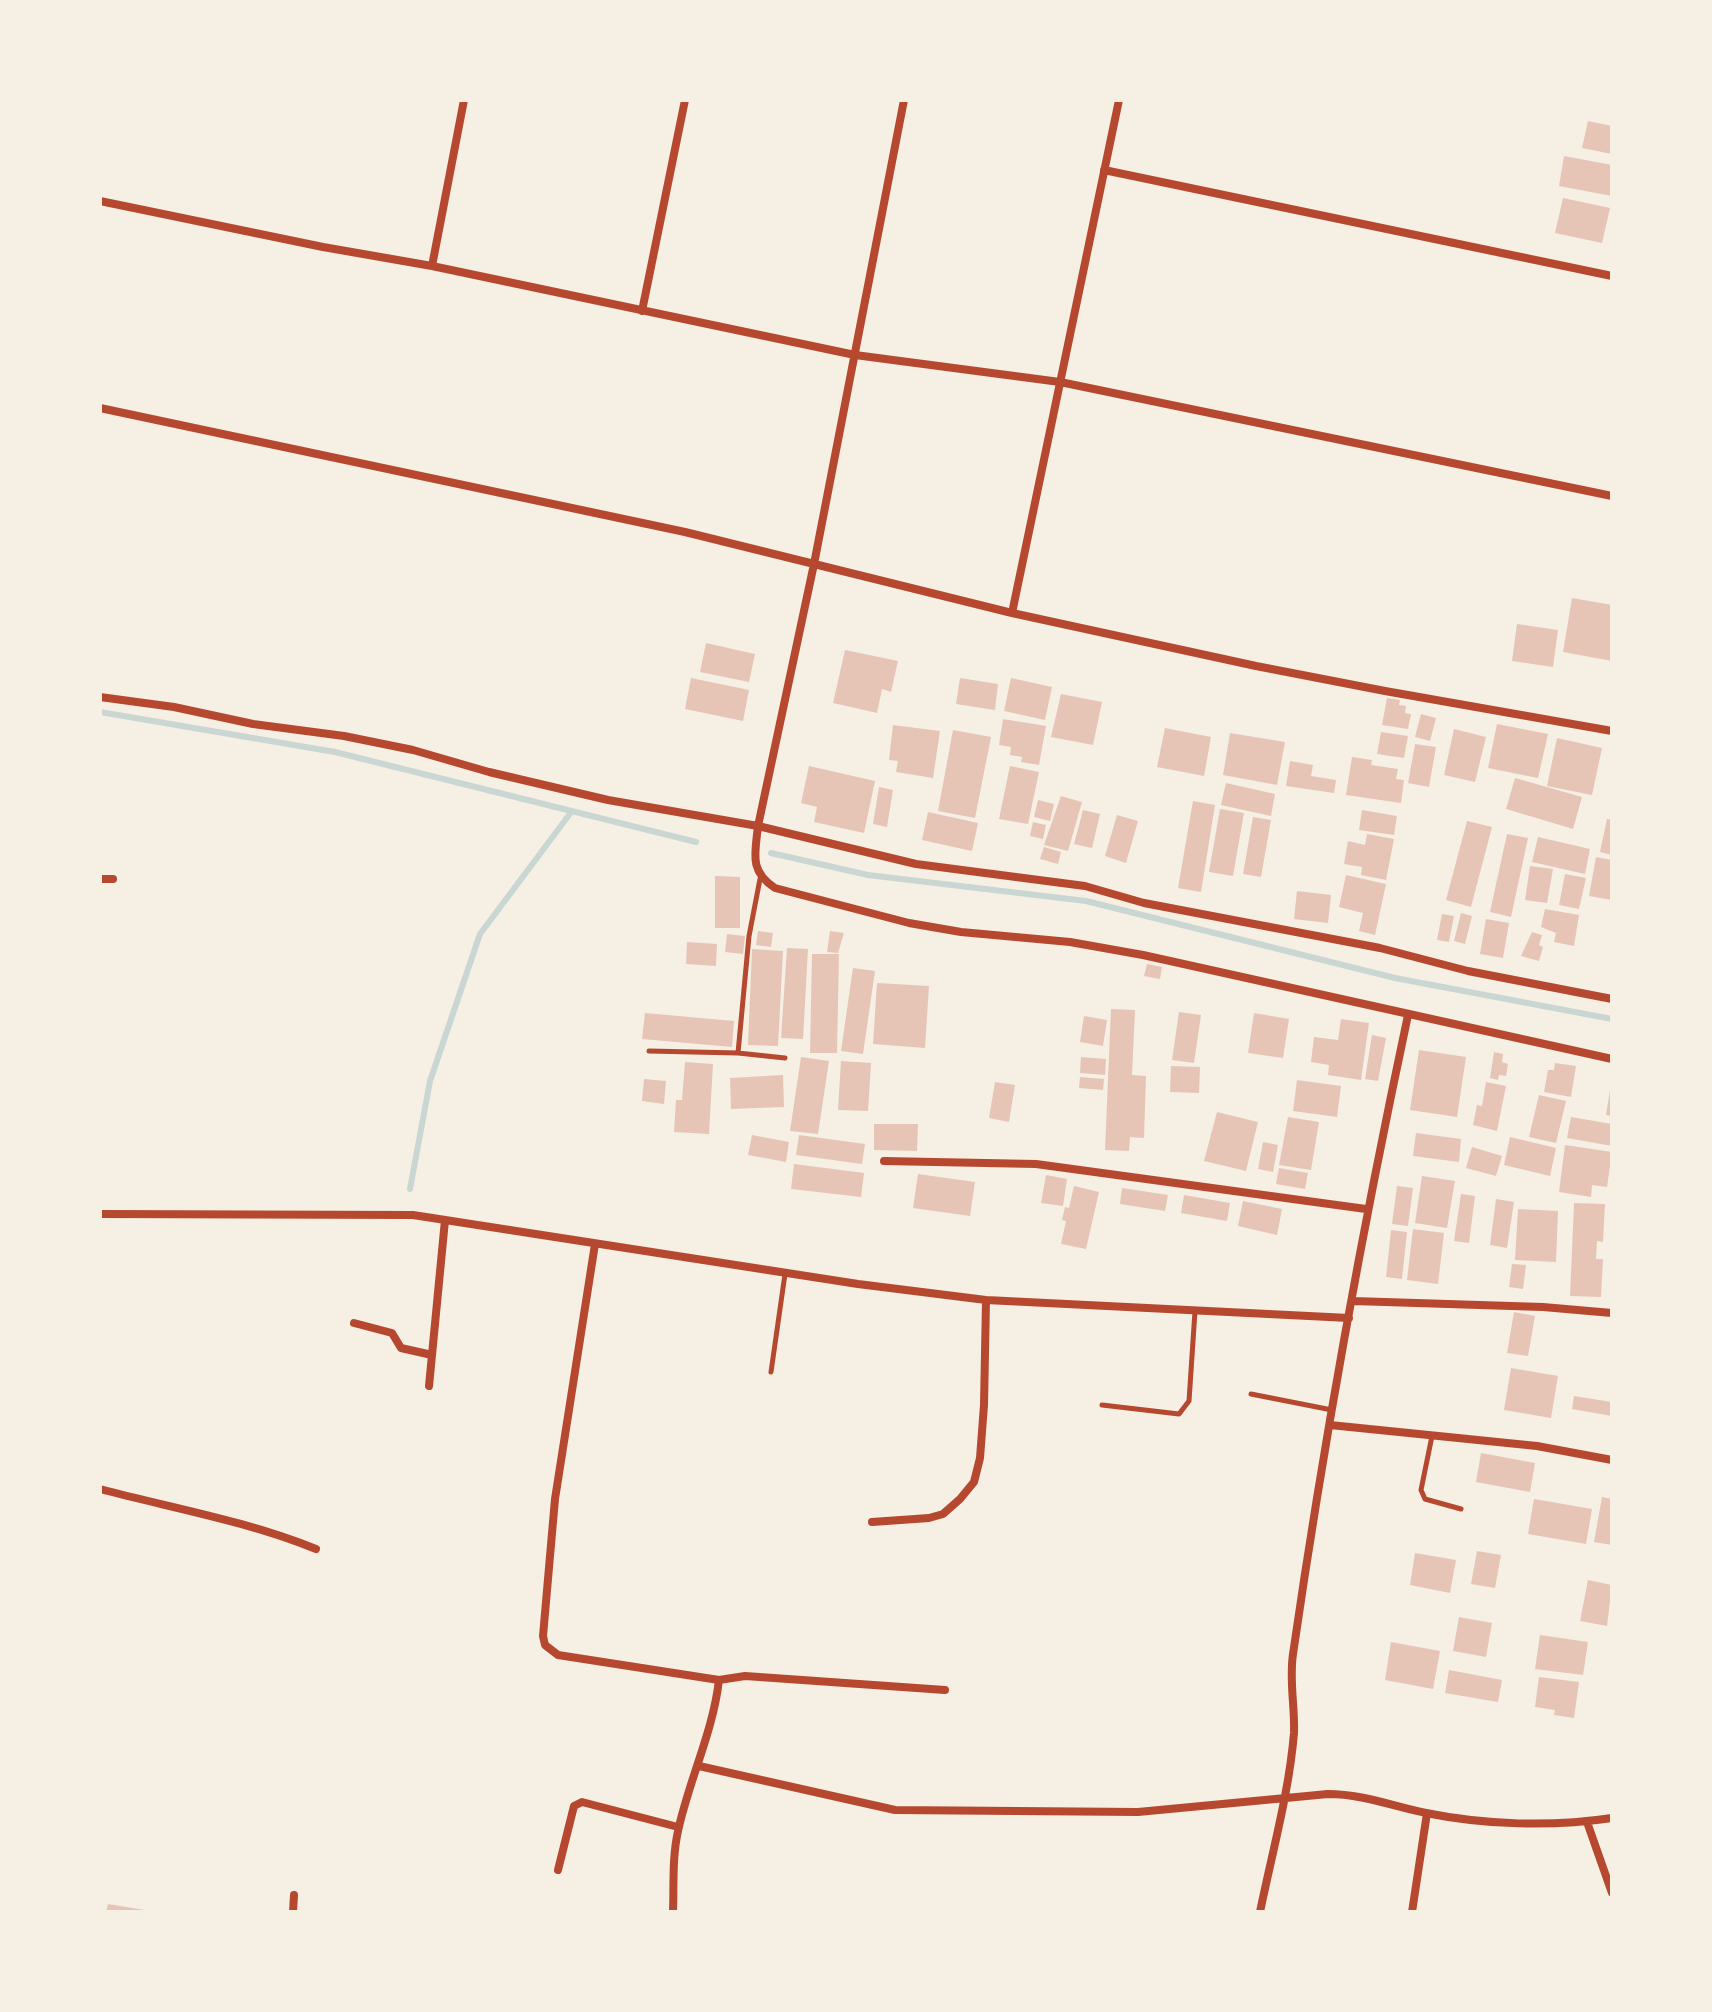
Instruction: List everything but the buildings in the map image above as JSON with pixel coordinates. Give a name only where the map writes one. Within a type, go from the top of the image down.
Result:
[{"type":"street","points":[[432,266],[464,100]]},
{"type":"street","points":[[642,311],[685,100]]},
{"type":"street","points":[[904,100],[814,564],[758,826],[755,853],[760,879],[775,888],[909,923],[961,932],[1070,942],[1143,955],[1612,1059]]},
{"type":"street","points":[[1012,613],[1119,100]]},
{"type":"street","points":[[1104,170],[1612,276]]},
{"type":"street","points":[[100,201],[432,266],[855,355],[1060,382],[1612,496]]},
{"type":"street","points":[[100,408],[624,519],[1012,613],[1370,689],[1612,731]]},
{"type":"street","points":[[100,697],[399,747],[608,800],[758,826],[916,864],[1085,886],[1144,903],[1380,948],[1468,971],[1612,999]]},
{"type":"street","points":[[100,879],[113,879]]},
{"type":"street","points":[[1260,1912],[1293,1735],[1292,1659],[1330,1425],[1366,1209],[1408,1015]]},
{"type":"street","points":[[884,1161],[1036,1164],[1366,1209]]},
{"type":"street","points":[[100,1214],[392,1214],[986,1300],[1349,1318]]},
{"type":"street","points":[[429,1386],[445,1220]]},
{"type":"street","points":[[595,1244],[555,1499],[543,1636],[545,1645],[558,1655],[719,1680],[745,1676],[945,1690]]},
{"type":"street","points":[[872,1522],[929,1518],[943,1514],[974,1482],[980,1458],[984,1405],[986,1300]]},
{"type":"street","points":[[1353,1301],[1543,1307],[1612,1313]]},
{"type":"street","points":[[354,1323],[392,1333],[401,1348],[432,1355]]},
{"type":"street","points":[[1330,1425],[1537,1446],[1612,1460]]},
{"type":"street","points":[[100,1489],[170,1505],[316,1549]]},
{"type":"street","points":[[673,1912],[673,1853],[678,1827],[699,1766],[719,1680]]},
{"type":"street","points":[[699,1766],[895,1810],[1138,1812],[1349,1794],[1427,1813],[1521,1822],[1587,1822],[1612,1818]]},
{"type":"street","points":[[558,1870],[574,1806],[582,1802],[678,1827]]},
{"type":"street","points":[[1412,1912],[1427,1813]]},
{"type":"street","points":[[1587,1822],[1612,1893]]},
{"type":"street","points":[[293,1912],[294,1895]]},
{"type":"lane","points":[[738,1053],[749,936],[760,879]]},
{"type":"lane","points":[[649,1051],[738,1053],[785,1058]]},
{"type":"lane","points":[[771,1372],[785,1273]]},
{"type":"lane","points":[[1102,1405],[1179,1414],[1185,1410],[1189,1401],[1195,1310]]},
{"type":"lane","points":[[1251,1394],[1333,1410]]},
{"type":"lane","points":[[1432,1435],[1421,1490],[1425,1499],[1461,1509]]},
{"type":"waterway","points":[[100,712],[335,752],[696,842]]},
{"type":"waterway","points":[[410,1189],[430,1081],[480,934],[572,811]]},
{"type":"waterway","points":[[771,853],[868,875],[1086,901],[1395,978],[1612,1019]]}]
